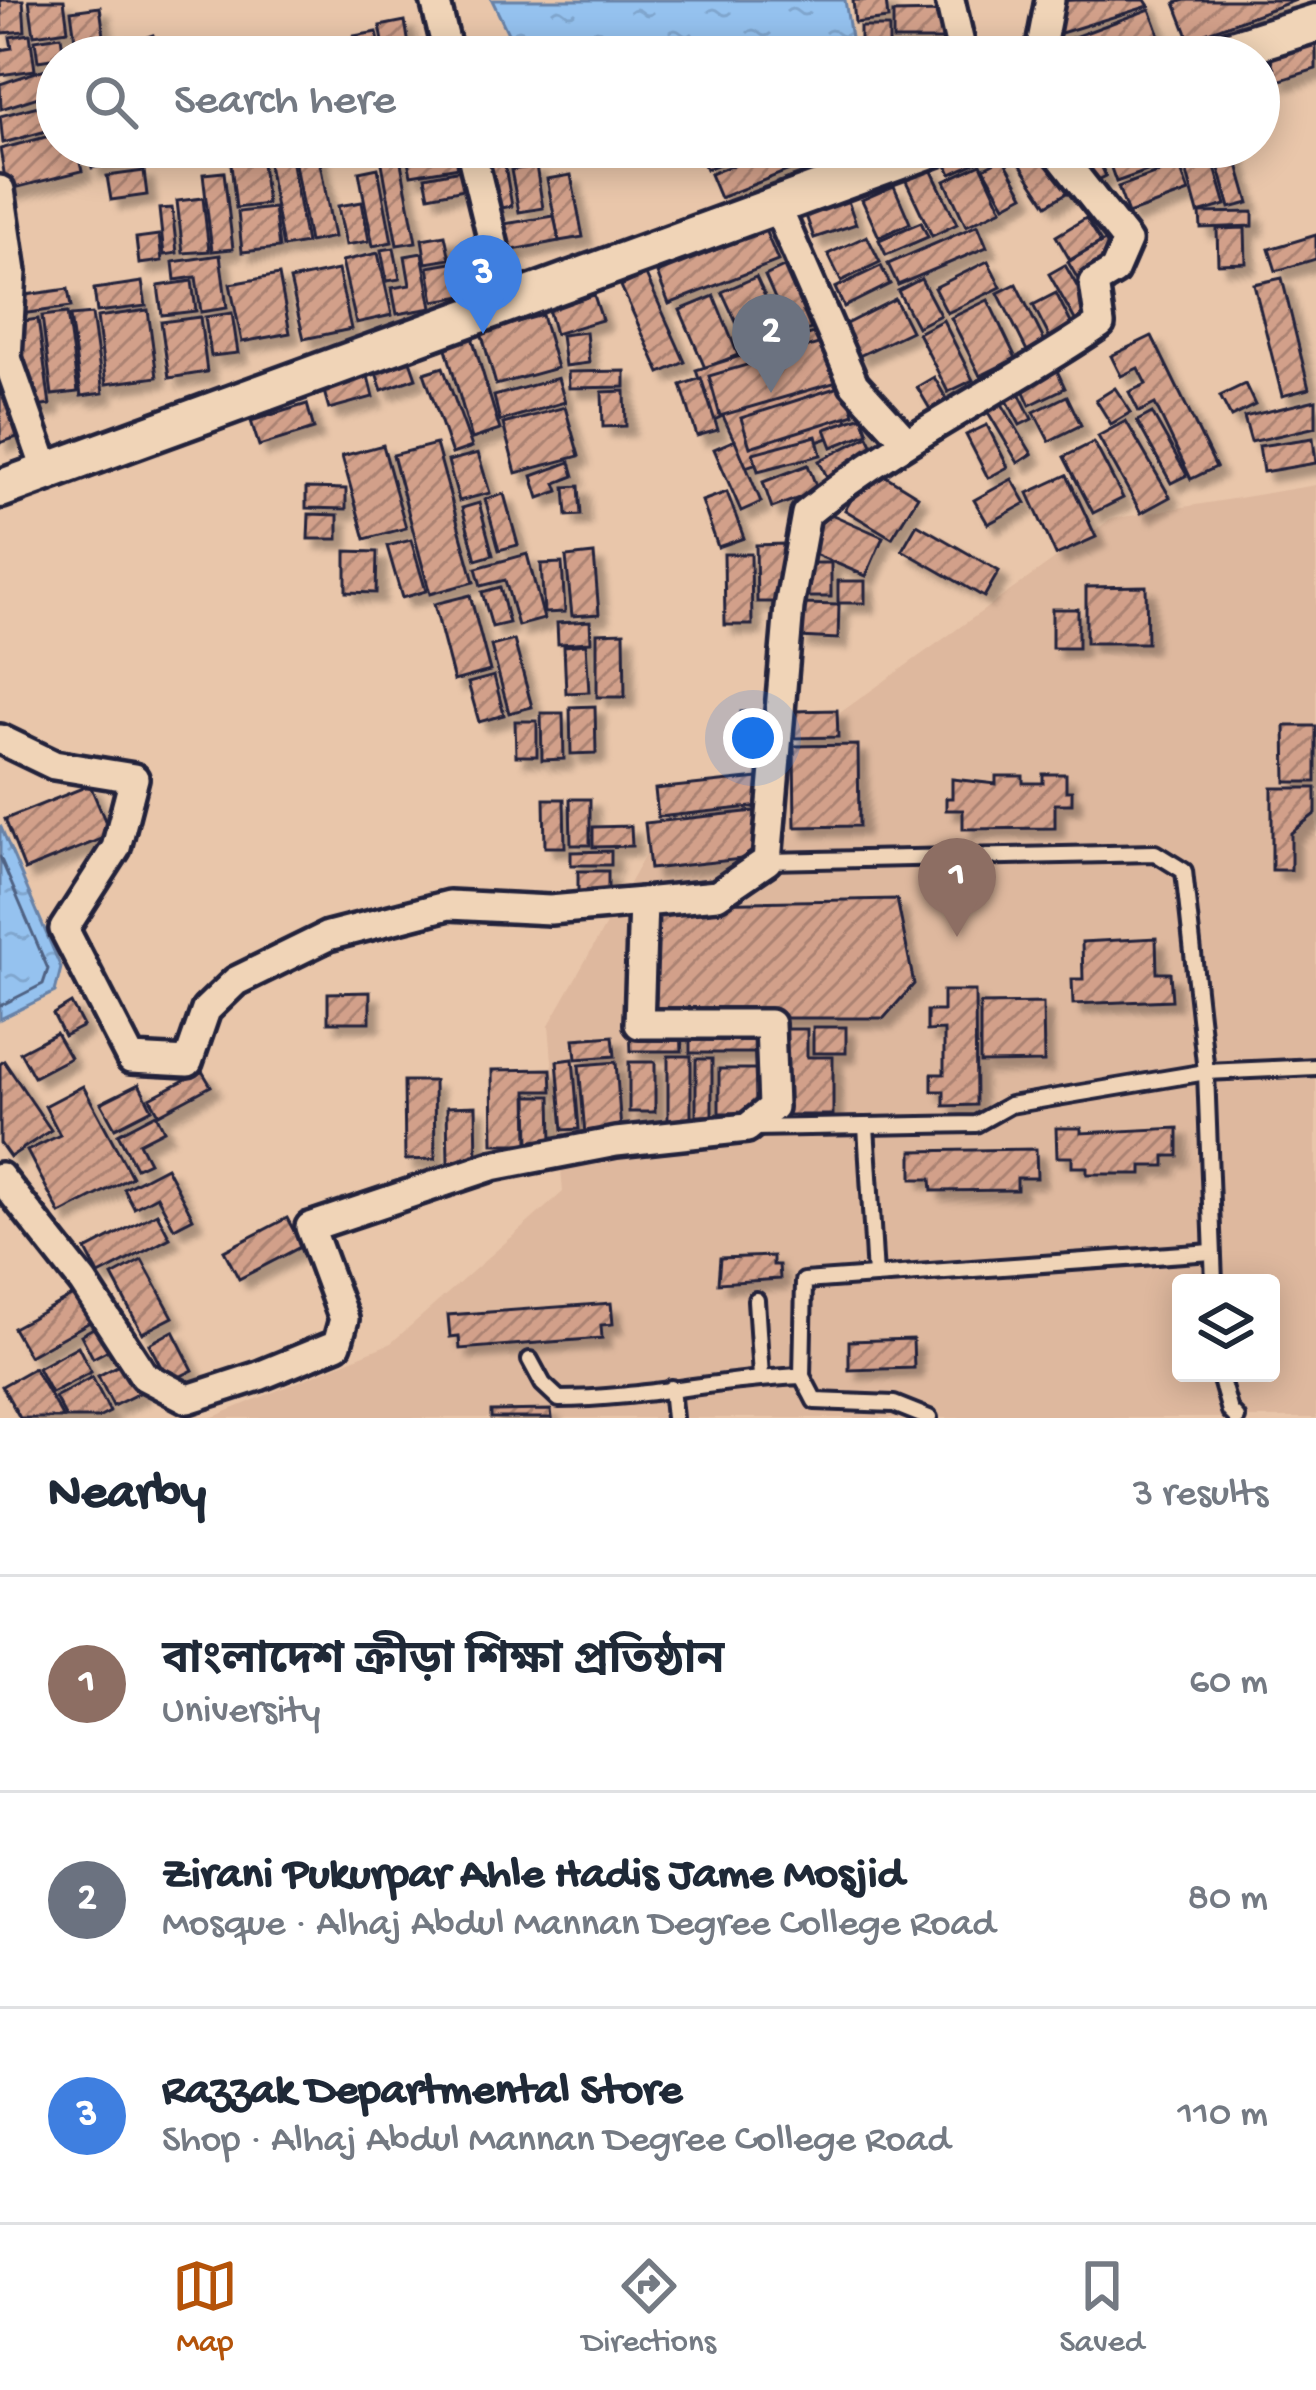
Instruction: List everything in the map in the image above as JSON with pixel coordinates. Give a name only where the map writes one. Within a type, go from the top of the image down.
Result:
[{"type":"street","points":[[435,0],[443,36]]},
{"type":"street","points":[[950,0],[958,36]]},
{"type":"street","points":[[1043,36],[1050,0]]},
{"type":"street","points":[[1275,36],[1316,23]]},
{"type":"street","points":[[475,168],[508,304]]},
{"type":"street","points":[[0,489],[877,168]]},
{"type":"street","points":[[0,740],[54,765],[134,778],[116,848],[64,929],[130,1059],[188,1062],[206,1010],[236,981],[328,936],[449,905],[550,910],[717,895],[767,861],[789,607],[806,514],[905,440],[1041,364],[1100,324],[1094,284],[1114,271],[1127,241],[1070,168]]},
{"type":"street","points":[[0,190],[12,272],[3,357],[47,472]]},
{"type":"street","points":[[776,205],[854,384],[905,440]]},
{"type":"street","points":[[0,1177],[83,1282],[144,1376],[188,1399],[337,1345],[344,1319],[310,1226],[492,1166],[616,1142],[747,1128],[773,1107],[770,1024],[639,1024],[643,902]]},
{"type":"lane","points":[[767,861],[1155,853],[1184,871],[1206,1072],[1213,1274]]},
{"type":"lane","points":[[747,1128],[976,1124],[1010,1105],[1206,1072],[1316,1067]]},
{"type":"lane","points":[[866,1126],[875,1276]]},
{"type":"lane","points":[[929,1418],[894,1404],[815,1400],[802,1376],[804,1281],[1212,1252]]},
{"type":"lane","points":[[756,1300],[761,1377]]},
{"type":"lane","points":[[530,1360],[543,1384],[559,1399],[600,1399],[761,1377],[802,1376]]},
{"type":"lane","points":[[1222,1382],[1230,1411],[1237,1418]]},
{"type":"lane","points":[[670,1388],[674,1418]]},
{"type":"shaded area","points":[[1316,485],[1316,1418],[211,1418],[391,1343],[563,1192],[549,1025],[648,850],[1111,519]]},
{"type":"water","points":[[492,0],[845,0],[851,36],[509,36]]},
{"type":"water","points":[[0,825],[61,968],[55,992],[0,1019]]},
{"type":"building","points":[[0,0],[23,0],[25,31],[2,33]]},
{"type":"building","points":[[29,0],[64,0],[68,30],[34,35]]},
{"type":"building","points":[[853,0],[886,0],[888,19],[855,23]]},
{"type":"building","points":[[1145,0],[1149,6],[1048,36],[1055,1]]},
{"type":"building","points":[[1296,0],[1197,36],[1188,36],[1175,3]]},
{"type":"building","points":[[100,7],[104,36],[74,36],[71,11]]},
{"type":"building","points":[[1150,9],[1160,36],[1077,36]]},
{"type":"building","points":[[944,12],[944,36],[893,36],[893,13]]},
{"type":"building","points":[[405,21],[408,36],[382,36],[380,26]]},
{"type":"building","points":[[860,27],[889,27],[889,36],[860,36]]},
{"type":"building","points":[[30,34],[35,70],[0,75],[0,50],[12,48],[10,37]]},
{"type":"building","points":[[1316,39],[1316,69],[1280,80],[1280,50]]},
{"type":"building","points":[[36,72],[36,98],[1,109],[0,84]]},
{"type":"building","points":[[36,107],[36,134],[3,143],[0,116]]},
{"type":"building","points":[[36,140],[36,168],[82,171],[7,190],[0,149]]},
{"type":"building","points":[[231,168],[263,168],[267,204],[236,208]]},
{"type":"building","points":[[269,168],[293,168],[306,243],[283,247]]},
{"type":"building","points":[[296,168],[321,168],[334,237],[309,242]]},
{"type":"building","points":[[378,168],[392,242],[373,246],[359,172]]},
{"type":"building","points":[[383,168],[402,168],[416,242],[397,245]]},
{"type":"building","points":[[410,168],[453,168],[411,175]]},
{"type":"building","points":[[484,168],[505,168],[512,206],[491,210]]},
{"type":"building","points":[[536,168],[543,208],[519,212],[511,170]]},
{"type":"building","points":[[725,168],[795,168],[720,198],[710,174]]},
{"type":"building","points":[[930,168],[957,224],[932,236],[905,179]]},
{"type":"building","points":[[983,168],[1002,209],[966,226],[945,181]]},
{"type":"building","points":[[984,168],[1009,168],[1024,195],[1005,205]]},
{"type":"building","points":[[1023,168],[1052,168],[1068,192],[1047,205]]},
{"type":"building","points":[[1082,168],[1102,168],[1106,176],[1090,184]]},
{"type":"building","points":[[1111,168],[1155,168],[1116,182]]},
{"type":"building","points":[[1180,168],[1189,192],[1128,214],[1118,187]]},
{"type":"building","points":[[1186,168],[1215,168],[1226,205],[1198,213]]},
{"type":"building","points":[[1219,168],[1239,168],[1249,203],[1230,208]]},
{"type":"building","points":[[461,170],[464,189],[429,196],[425,177]]},
{"type":"building","points":[[144,171],[147,195],[111,200],[107,176]]},
{"type":"building","points":[[224,172],[233,249],[212,251],[203,174]]},
{"type":"building","points":[[571,175],[583,237],[559,241],[547,179]]},
{"type":"building","points":[[894,186],[910,223],[879,237],[862,200]]},
{"type":"building","points":[[203,198],[209,251],[183,253],[177,201]]},
{"type":"building","points":[[847,198],[856,224],[814,238],[805,213]]},
{"type":"building","points":[[362,202],[369,241],[346,245],[338,206]]},
{"type":"building","points":[[172,208],[177,253],[164,255],[159,209]]},
{"type":"building","points":[[274,208],[279,248],[242,252],[238,212]]},
{"type":"building","points":[[1253,212],[1253,226],[1201,228],[1200,213]]},
{"type":"building","points":[[554,216],[559,241],[503,252],[498,225]]},
{"type":"building","points":[[1086,218],[1101,242],[1070,260],[1056,236]]},
{"type":"building","points":[[921,222],[928,237],[886,255],[879,240]]},
{"type":"building","points":[[978,225],[987,247],[898,285],[888,264]]},
{"type":"building","points":[[1245,228],[1246,263],[1218,264],[1217,229]]},
{"type":"building","points":[[765,230],[778,261],[669,304],[657,273]]},
{"type":"building","points":[[159,235],[162,261],[139,264],[136,238]]},
{"type":"building","points":[[445,235],[450,259],[426,263],[422,239]]},
{"type":"building","points":[[1316,235],[1316,259],[1276,271],[1269,249]]},
{"type":"building","points":[[867,236],[880,262],[841,281],[828,254]]},
{"type":"building","points":[[1105,241],[1116,259],[1079,281],[1068,262]]},
{"type":"building","points":[[394,248],[400,279],[387,281],[381,250]]},
{"type":"building","points":[[378,253],[392,315],[356,323],[342,261]]},
{"type":"building","points":[[422,253],[432,308],[397,314],[392,288],[410,285],[405,256]]},
{"type":"building","points":[[220,255],[227,308],[201,312],[196,277],[175,280],[173,262]]},
{"type":"building","points":[[474,259],[481,293],[434,301],[428,267]]},
{"type":"building","points":[[988,261],[1001,287],[947,313],[934,288]]},
{"type":"building","points":[[1065,265],[1095,318],[1079,327],[1049,274]]},
{"type":"building","points":[[881,266],[890,284],[844,307],[835,288]]},
{"type":"building","points":[[784,267],[811,329],[792,337],[765,276]]},
{"type":"building","points":[[338,270],[351,329],[304,339],[290,280]]},
{"type":"building","points":[[279,275],[290,333],[242,342],[230,284]]},
{"type":"building","points":[[646,275],[685,362],[660,373],[621,286]]},
{"type":"building","points":[[756,277],[784,337],[750,352],[722,292]]},
{"type":"building","points":[[1282,278],[1309,389],[1282,396],[1254,284]]},
{"type":"building","points":[[921,279],[940,315],[917,327],[898,291]]},
{"type":"building","points":[[192,281],[196,311],[162,315],[158,286]]},
{"type":"building","points":[[142,282],[146,306],[97,312],[94,289]]},
{"type":"building","points":[[1016,284],[1046,344],[1028,353],[998,293]]},
{"type":"building","points":[[68,289],[71,307],[21,314],[18,296]]},
{"type":"building","points":[[1056,293],[1076,333],[1053,344],[1033,305]]},
{"type":"building","points":[[594,295],[602,320],[555,334],[548,309]]},
{"type":"building","points":[[714,296],[738,355],[705,368],[680,310]]},
{"type":"building","points":[[895,299],[911,331],[859,356],[844,325]]},
{"type":"building","points":[[988,300],[1016,358],[980,376],[951,318]]},
{"type":"building","points":[[148,310],[157,377],[106,384],[97,317]]},
{"type":"building","points":[[67,313],[78,392],[52,395],[42,316]]},
{"type":"building","points":[[232,313],[238,353],[211,356],[205,317]]},
{"type":"building","points":[[92,314],[103,393],[81,396],[70,316]]},
{"type":"building","points":[[542,315],[557,368],[496,385],[481,332]]},
{"type":"building","points":[[200,317],[207,372],[169,378],[161,322]]},
{"type":"building","points":[[38,319],[50,405],[29,408],[17,322]]},
{"type":"building","points":[[943,320],[973,380],[948,392],[918,333]]},
{"type":"building","points":[[586,332],[589,363],[565,366],[561,335]]},
{"type":"building","points":[[817,332],[851,430],[746,467],[723,416],[712,421],[696,370]]},
{"type":"building","points":[[1152,336],[1216,467],[1191,479],[1155,404],[1139,412],[1129,392],[1146,384],[1138,368],[1121,376],[1111,356]]},
{"type":"building","points":[[472,337],[500,430],[472,439],[445,345]]},
{"type":"building","points":[[825,342],[837,382],[720,416],[709,376]]},
{"type":"building","points":[[409,358],[416,378],[382,390],[375,370]]},
{"type":"building","points":[[1054,364],[1065,388],[1030,405],[1019,381]]},
{"type":"building","points":[[443,367],[472,447],[452,454],[424,373]]},
{"type":"building","points":[[625,371],[625,387],[569,388],[568,372]]},
{"type":"building","points":[[368,376],[373,397],[329,409],[323,388]]},
{"type":"building","points":[[934,377],[947,400],[930,409],[917,387]]},
{"type":"building","points":[[558,378],[565,402],[500,421],[494,396]]},
{"type":"building","points":[[701,378],[718,430],[697,436],[681,385]]},
{"type":"building","points":[[12,383],[29,433],[0,443],[0,388]]},
{"type":"building","points":[[1245,384],[1255,405],[1231,417],[1220,396]]},
{"type":"building","points":[[845,385],[854,414],[750,447],[741,418]]},
{"type":"building","points":[[1016,387],[1032,419],[1020,425],[1003,393]]},
{"type":"building","points":[[1115,388],[1131,412],[1111,424],[1096,400]]},
{"type":"building","points":[[625,391],[626,426],[603,427],[602,392]]},
{"type":"building","points":[[1067,396],[1081,425],[1049,441],[1034,412]]},
{"type":"building","points":[[999,399],[1032,454],[1018,463],[985,407]]},
{"type":"building","points":[[1316,400],[1316,427],[1251,442],[1244,417]]},
{"type":"building","points":[[307,404],[314,429],[259,446],[251,421]]},
{"type":"building","points":[[565,407],[579,456],[516,473],[503,424]]},
{"type":"building","points":[[1152,413],[1187,475],[1171,483],[1137,421]]},
{"type":"building","points":[[862,416],[868,433],[832,447],[825,429]]},
{"type":"building","points":[[1126,421],[1170,497],[1141,513],[1098,436]]},
{"type":"building","points":[[987,425],[1008,467],[988,478],[966,435]]},
{"type":"building","points":[[816,436],[821,455],[758,471],[753,453]]},
{"type":"building","points":[[868,436],[877,454],[828,479],[819,461]]},
{"type":"building","points":[[1313,438],[1316,463],[1263,472],[1259,446]]},
{"type":"building","points":[[735,440],[761,502],[741,511],[714,449]]},
{"type":"building","points":[[1094,442],[1123,498],[1093,513],[1064,457]]},
{"type":"building","points":[[436,444],[474,582],[430,594],[393,455]]},
{"type":"building","points":[[383,445],[406,528],[365,539],[342,456]]},
{"type":"building","points":[[478,453],[490,493],[459,501],[448,461]]},
{"type":"building","points":[[570,462],[574,476],[556,483],[559,491],[539,498],[532,476]]},
{"type":"building","points":[[808,465],[818,491],[772,508],[763,482]]},
{"type":"building","points":[[871,467],[918,496],[892,538],[845,510]]},
{"type":"building","points":[[1067,475],[1096,537],[1056,555],[1028,493]]},
{"type":"building","points":[[1012,479],[1026,503],[988,524],[974,500]]},
{"type":"building","points":[[579,486],[581,515],[567,516],[565,487]]},
{"type":"building","points":[[306,488],[346,489],[346,509],[306,508]]},
{"type":"building","points":[[727,492],[744,538],[718,547],[702,501]]},
{"type":"building","points":[[504,494],[518,545],[499,550],[485,499]]},
{"type":"building","points":[[479,503],[493,555],[476,560],[462,508]]},
{"type":"building","points":[[824,511],[883,537],[866,576],[807,551]]},
{"type":"building","points":[[309,514],[338,515],[338,539],[308,539]]},
{"type":"building","points":[[917,524],[999,571],[984,597],[902,550]]},
{"type":"building","points":[[411,540],[426,591],[402,598],[387,546]]},
{"type":"building","points":[[783,544],[784,602],[757,602],[756,545]]},
{"type":"building","points":[[346,551],[377,552],[376,593],[346,592]]},
{"type":"building","points":[[527,554],[544,619],[518,626],[505,580],[481,586],[476,568]]},
{"type":"building","points":[[594,554],[599,614],[572,616],[566,557]]},
{"type":"building","points":[[724,554],[751,554],[752,625],[725,625]]},
{"type":"building","points":[[562,563],[565,612],[544,613],[541,564]]},
{"type":"building","points":[[799,563],[831,563],[831,597],[799,597]]},
{"type":"building","points":[[838,581],[865,581],[865,603],[838,603]]},
{"type":"building","points":[[1146,586],[1147,643],[1086,643],[1086,587]]},
{"type":"building","points":[[500,587],[509,623],[492,627],[482,592]]},
{"type":"building","points":[[470,595],[490,671],[454,681],[434,604]]},
{"type":"building","points":[[801,604],[839,605],[838,639],[799,637]]},
{"type":"building","points":[[1052,609],[1078,609],[1078,648],[1052,648]]},
{"type":"building","points":[[590,621],[591,642],[558,644],[557,623]]},
{"type":"building","points":[[624,632],[625,697],[597,697],[597,633]]},
{"type":"building","points":[[514,640],[532,707],[509,713],[491,646]]},
{"type":"building","points":[[586,644],[589,692],[566,693],[564,646]]},
{"type":"building","points":[[494,676],[504,715],[479,722],[468,683]]},
{"type":"building","points":[[595,706],[596,753],[571,754],[570,707]]},
{"type":"building","points":[[837,710],[838,737],[792,738],[792,711]]},
{"type":"building","points":[[770,711],[770,750],[742,750],[741,712]]},
{"type":"building","points":[[541,713],[563,713],[564,759],[542,760]]},
{"type":"building","points":[[515,721],[537,721],[537,756],[516,756]]},
{"type":"building","points":[[1285,726],[1316,726],[1316,782],[1286,782]]},
{"type":"building","points":[[858,745],[859,826],[795,827],[794,746]]},
{"type":"building","points":[[1043,774],[1066,774],[1066,791],[1072,791],[1072,804],[1055,804],[1055,828],[963,829],[963,810],[946,810],[946,798],[952,798],[952,779],[996,784],[996,776],[1023,776],[1023,783],[1043,783]]},
{"type":"building","points":[[768,777],[770,805],[658,817],[655,789]]},
{"type":"building","points":[[90,785],[111,835],[25,870],[5,819]]},
{"type":"building","points":[[1272,788],[1316,788],[1316,813],[1291,833],[1291,870],[1272,870]]},
{"type":"building","points":[[544,799],[564,799],[565,847],[545,847]]},
{"type":"building","points":[[570,799],[590,799],[590,845],[571,845]]},
{"type":"building","points":[[755,811],[760,857],[650,869],[645,823]]},
{"type":"building","points":[[631,826],[632,846],[593,847],[593,827]]},
{"type":"building","points":[[611,851],[611,865],[571,865],[571,852]]},
{"type":"building","points":[[578,871],[608,871],[608,895],[578,896]]},
{"type":"building","points":[[897,899],[914,984],[884,1018],[649,1018],[649,904]]},
{"type":"building","points":[[1156,938],[1157,973],[1170,973],[1172,1000],[1073,1004],[1072,979],[1083,979],[1082,942]]},
{"type":"building","points":[[943,991],[975,991],[976,1105],[944,1106],[944,1091],[932,1091],[932,1074],[944,1074],[944,1030],[927,1031],[927,1011],[943,1011]]},
{"type":"building","points":[[370,992],[370,1022],[328,1022],[328,993]]},
{"type":"building","points":[[71,1003],[83,1026],[64,1036],[53,1014]]},
{"type":"building","points":[[1043,1003],[1044,1062],[980,1063],[980,1004]]},
{"type":"building","points":[[681,1027],[682,1051],[631,1051],[630,1028]]},
{"type":"building","points":[[813,1027],[846,1027],[846,1053],[813,1053]]},
{"type":"building","points":[[690,1028],[760,1028],[760,1053],[690,1053]]},
{"type":"building","points":[[782,1029],[807,1029],[807,1057],[833,1057],[833,1115],[782,1115]]},
{"type":"building","points":[[56,1033],[70,1058],[34,1077],[20,1052]]},
{"type":"building","points":[[613,1036],[615,1056],[576,1059],[574,1039]]},
{"type":"building","points":[[668,1056],[691,1056],[691,1132],[668,1132]]},
{"type":"building","points":[[573,1059],[579,1129],[563,1130],[557,1061]]},
{"type":"building","points":[[696,1059],[712,1059],[712,1116],[696,1116]]},
{"type":"building","points":[[4,1061],[51,1130],[10,1157],[0,1143],[0,1064]]},
{"type":"building","points":[[616,1062],[621,1131],[585,1134],[579,1065]]},
{"type":"building","points":[[629,1062],[655,1062],[655,1112],[629,1112]]},
{"type":"building","points":[[551,1069],[552,1091],[527,1091],[528,1144],[493,1144],[492,1070]]},
{"type":"building","points":[[719,1069],[756,1069],[756,1113],[719,1113]]},
{"type":"building","points":[[202,1071],[211,1086],[159,1114],[150,1098]]},
{"type":"building","points":[[404,1081],[434,1081],[435,1159],[405,1160]]},
{"type":"building","points":[[139,1084],[152,1109],[115,1128],[101,1103]]},
{"type":"building","points":[[83,1086],[132,1177],[60,1214],[27,1151],[60,1135],[45,1106]]},
{"type":"building","points":[[528,1096],[551,1096],[552,1143],[529,1144]]},
{"type":"building","points":[[476,1106],[477,1162],[448,1163],[447,1107]]},
{"type":"building","points":[[156,1114],[164,1130],[139,1143],[149,1162],[136,1168],[118,1134]]},
{"type":"building","points":[[1056,1128],[1081,1128],[1081,1133],[1178,1128],[1178,1156],[1165,1156],[1165,1166],[1142,1166],[1142,1174],[1087,1174],[1087,1167],[1072,1167],[1072,1157],[1057,1157]]},
{"type":"building","points":[[1036,1149],[1037,1178],[1017,1178],[1017,1190],[932,1191],[931,1179],[912,1179],[912,1151]]},
{"type":"building","points":[[166,1167],[193,1218],[174,1228],[157,1196],[134,1208],[124,1189]]},
{"type":"building","points":[[157,1213],[170,1238],[99,1275],[86,1250]]},
{"type":"building","points":[[287,1218],[302,1246],[239,1279],[224,1251]]},
{"type":"building","points":[[773,1256],[780,1279],[718,1283],[720,1258]]},
{"type":"building","points":[[142,1260],[173,1317],[142,1333],[112,1276]]},
{"type":"building","points":[[75,1294],[90,1322],[29,1356],[13,1328]]},
{"type":"building","points":[[611,1303],[613,1324],[601,1325],[602,1338],[460,1349],[459,1336],[450,1337],[448,1315]]},
{"type":"building","points":[[102,1323],[114,1347],[93,1358],[81,1335]]},
{"type":"building","points":[[173,1331],[193,1370],[169,1382],[149,1344]]},
{"type":"building","points":[[913,1339],[914,1368],[849,1370],[849,1341]]},
{"type":"building","points":[[78,1346],[91,1372],[51,1393],[38,1368]]},
{"type":"building","points":[[125,1362],[141,1392],[113,1406],[98,1376]]},
{"type":"building","points":[[34,1368],[63,1418],[20,1418],[2,1386]]},
{"type":"building","points":[[92,1377],[110,1412],[98,1418],[66,1418],[55,1397]]},
{"type":"building","points":[[551,1410],[552,1418],[491,1418],[491,1411]]},
{"type":"place","name":"Razzak Departmental Store","points":[[483,334]]},
{"type":"place","name":"Zirani Pukurpar Ahle Hadis Jame Mosjid","points":[[771,393]]},
{"type":"place","name":"বাংলাদেশ ক্রীড়া শিক্ষা প্রতিষ্ঠান","points":[[957,937]]}]
